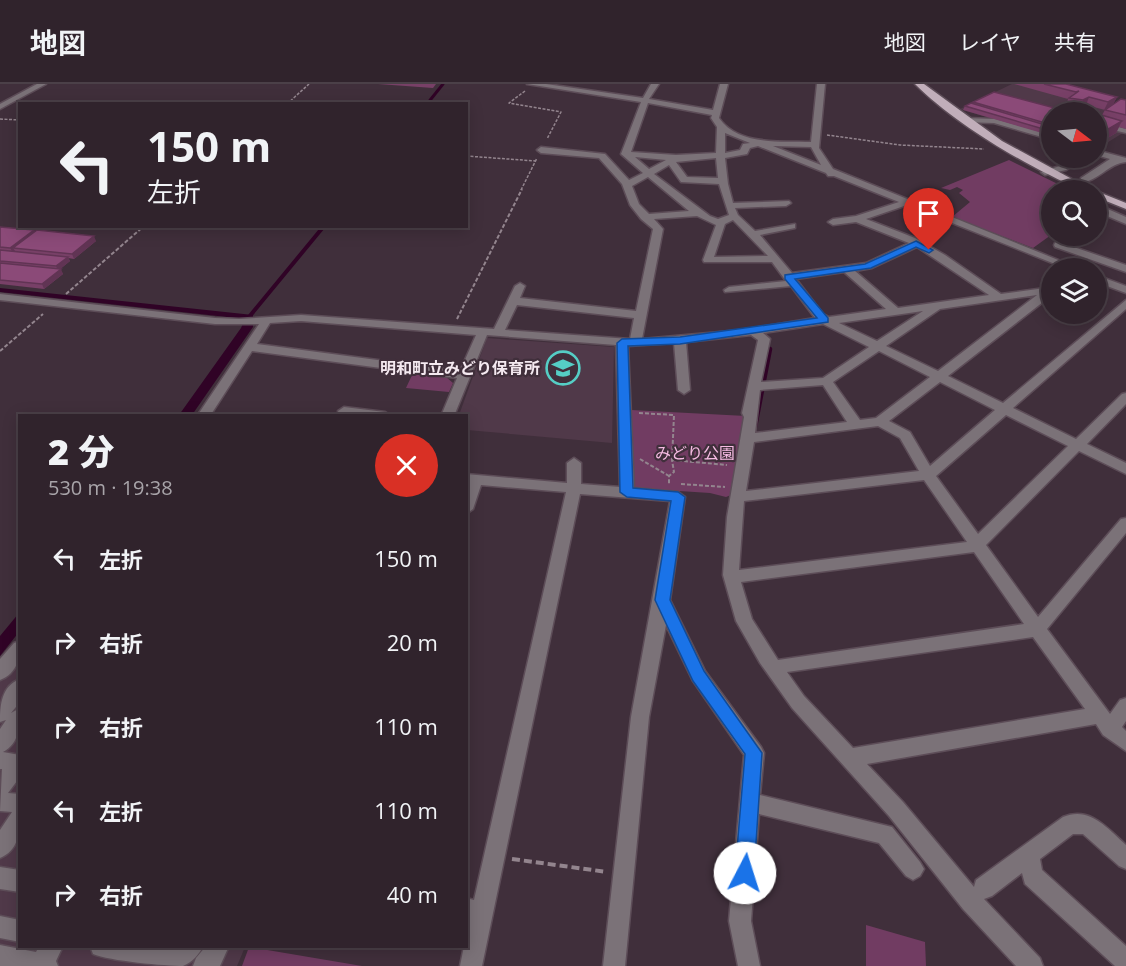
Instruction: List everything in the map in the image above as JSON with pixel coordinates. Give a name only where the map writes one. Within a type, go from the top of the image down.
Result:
[{"type":"main road","points":[[919,84],[1004,148],[1064,180]]},
{"type":"main road","points":[[1107,199],[1126,206]]},
{"type":"street","points":[[0,107],[42,84]]},
{"type":"street","points":[[533,84],[572,90],[621,93],[645,100],[716,113]]},
{"type":"street","points":[[626,154],[645,100],[655,84]]},
{"type":"street","points":[[724,84],[715,118],[721,127],[831,174],[1047,258]]},
{"type":"street","points":[[821,84],[815,145],[831,174]]},
{"type":"street","points":[[965,120],[994,122],[1041,135]]},
{"type":"street","points":[[1107,125],[1126,131]]},
{"type":"street","points":[[721,127],[722,181],[734,216],[775,259],[826,321],[1126,469]]},
{"type":"street","points":[[541,150],[673,159],[744,152],[746,146],[757,143],[815,145]]},
{"type":"street","points":[[626,154],[702,213],[720,222],[734,216]]},
{"type":"street","points":[[600,155],[627,185],[635,205],[644,217],[658,229],[641,315],[629,343],[624,426],[627,439],[627,492]]},
{"type":"street","points":[[1107,155],[1122,160]]},
{"type":"street","points":[[627,185],[673,159]]},
{"type":"street","points":[[673,159],[684,180],[722,181]]},
{"type":"street","points":[[1084,180],[1122,160]]},
{"type":"street","points":[[1045,172],[1063,168]]},
{"type":"street","points":[[729,206],[786,203]]},
{"type":"street","points":[[833,222],[857,219],[905,203]]},
{"type":"street","points":[[1107,212],[1126,221]]},
{"type":"street","points":[[644,217],[702,213]]},
{"type":"street","points":[[857,219],[941,257],[999,297]]},
{"type":"street","points":[[720,222],[721,225],[708,260],[775,259]]},
{"type":"street","points":[[752,234],[792,226]]},
{"type":"street","points":[[729,290],[868,266],[916,244]]},
{"type":"street","points":[[1062,246],[1122,268],[1126,258]]},
{"type":"street","points":[[846,269],[896,312]]},
{"type":"street","points":[[1107,284],[1126,290]]},
{"type":"street","points":[[498,333],[520,286]]},
{"type":"street","points":[[0,297],[239,322],[301,318],[629,343],[754,332],[1041,291]]},
{"type":"street","points":[[753,437],[880,422],[1041,298]]},
{"type":"street","points":[[513,301],[641,315]]},
{"type":"street","points":[[738,493],[928,476],[1126,303]]},
{"type":"street","points":[[761,386],[826,381],[937,306]]},
{"type":"street","points":[[204,414],[250,347],[263,320]]},
{"type":"street","points":[[448,414],[483,332]]},
{"type":"street","points":[[754,332],[764,339],[761,386],[753,437],[733,469],[738,493],[736,576],[744,621],[780,667],[804,710],[854,756],[971,901],[1032,966]]},
{"type":"street","points":[[680,340],[684,390]]},
{"type":"street","points":[[250,347],[465,375]]},
{"type":"street","points":[[826,381],[856,425]]},
{"type":"street","points":[[736,576],[978,544],[1126,397]]},
{"type":"street","points":[[344,411],[369,414]]},
{"type":"street","points":[[880,422],[905,435],[928,476],[1037,629],[1105,722],[1126,742]]},
{"type":"street","points":[[471,966],[475,911],[495,856],[574,487],[574,463]]},
{"type":"street","points":[[468,497],[471,479],[627,492],[674,489],[678,497],[640,717],[614,966]]},
{"type":"street","points":[[780,667],[1037,629],[1126,523]]},
{"type":"street","points":[[662,600],[699,676],[754,753],[740,921],[749,966]]},
{"type":"street","points":[[0,672],[18,650]]},
{"type":"street","points":[[0,714],[17,695]]},
{"type":"street","points":[[854,756],[1105,722],[1126,706]]},
{"type":"street","points":[[0,760],[18,763],[0,788]]},
{"type":"street","points":[[0,801],[18,804]]},
{"type":"street","points":[[751,802],[885,834],[913,869]]},
{"type":"street","points":[[9,841],[18,822]]},
{"type":"street","points":[[984,888],[1029,857],[1070,824],[1087,824],[1126,859]]},
{"type":"street","points":[[1029,857],[1033,876],[1126,961]]},
{"type":"street","points":[[0,878],[18,881]]},
{"type":"street","points":[[0,927],[18,931]]},
{"type":"street","points":[[125,949],[173,959],[189,948]]},
{"type":"street","points":[[204,966],[213,957],[217,948]]},
{"type":"street","points":[[13,954],[47,959]]},
{"type":"path","points":[[289,102],[309,84]]},
{"type":"path","points":[[451,330],[561,112],[509,103],[533,84]]},
{"type":"path","points":[[0,119],[18,120]]},
{"type":"path","points":[[816,134],[900,145],[986,150]]},
{"type":"path","points":[[468,156],[536,161]]},
{"type":"path","points":[[68,292],[142,228]]},
{"type":"path","points":[[0,351],[55,303]]},
{"type":"path","points":[[624,426],[638,426],[638,413],[674,415],[672,460],[674,472],[669,476]]},
{"type":"path","points":[[639,458],[669,476],[674,489],[738,493]]},
{"type":"path","points":[[672,460],[733,469]]},
{"type":"path","points":[[495,856],[624,874]]},
{"type":"shaded area","points":[[1012,84],[1040,84],[1126,107],[1126,131],[1107,143],[1107,102],[1041,102],[1041,134],[960,109]]},
{"type":"shaded area","points":[[0,288],[253,315],[253,327],[193,414],[180,414],[241,328],[245,319],[0,292]]},
{"type":"shaded area","points":[[487,338],[614,347],[612,443],[468,430],[468,414],[459,414]]},
{"type":"shaded area","points":[[18,614],[18,633],[0,656],[0,636]]},
{"type":"shaded area","points":[[18,657],[18,948],[245,948],[237,966],[0,966],[0,680]]},
{"type":"green space","points":[[1009,160],[1050,180],[1041,180],[1041,242],[1033,248],[952,217],[970,202],[959,193],[963,190],[957,187],[950,190],[941,188]]},
{"type":"green space","points":[[413,373],[446,377],[453,383],[449,392],[406,388]]},
{"type":"green space","name":"みどり公園","points":[[631,410],[746,416],[731,495],[726,497],[710,493],[633,488]]},
{"type":"green space","points":[[866,925],[925,942],[926,966],[866,966]]},
{"type":"green space","points":[[249,948],[255,948],[362,966],[242,966]]},
{"type":"building","points":[[1044,84],[1066,84],[1117,97],[1108,102],[1089,97],[1083,100],[1069,98],[1079,91]]},
{"type":"building","points":[[994,92],[1041,104],[1041,122],[973,102]]},
{"type":"building","points":[[1121,99],[1126,100],[1126,115],[1107,109]]},
{"type":"building","points":[[971,103],[1041,124],[1041,128],[965,106]]},
{"type":"building","points":[[1107,117],[1122,121],[1107,130]]},
{"type":"building","points":[[0,227],[34,230],[10,248],[0,247]]},
{"type":"building","points":[[37,230],[94,236],[72,254],[13,248]]},
{"type":"building","points":[[0,250],[68,257],[56,266],[0,261]]},
{"type":"building","points":[[0,263],[61,269],[42,284],[0,280]]},
{"type":"waterway","points":[[429,102],[443,84]]},
{"type":"waterway","points":[[246,317],[249,317],[322,228]]},
{"type":"waterway","points":[[755,427],[770,349]]},
{"type":"place","name":"明和町立みどり保育所","points":[[563,368]]},
{"type":"route","points":[[745,873],[754,753],[749,742],[699,676],[662,600],[678,497],[627,492],[622,343],[635,344],[754,332],[824,320],[788,277],[868,266],[916,244],[929,250]]}]
